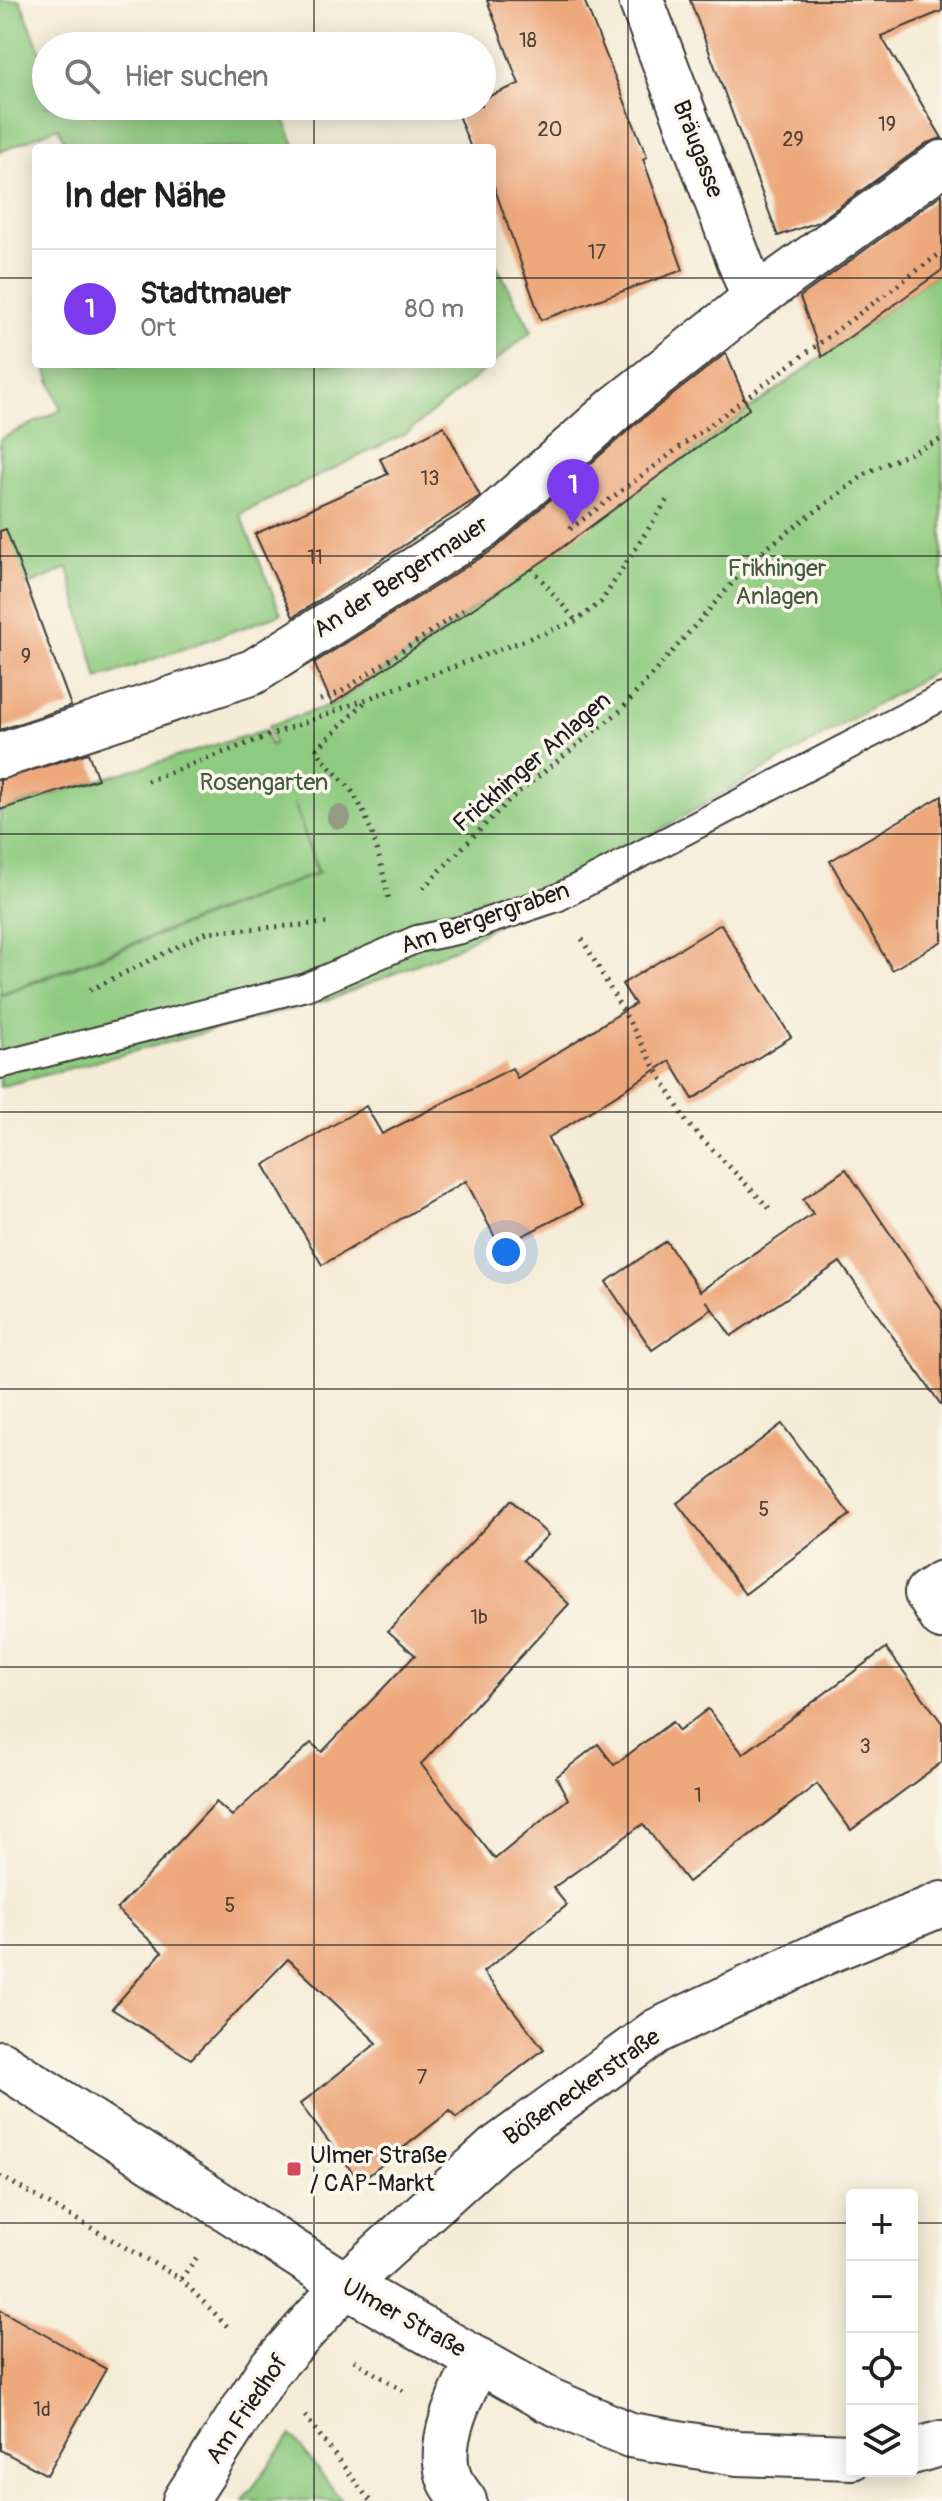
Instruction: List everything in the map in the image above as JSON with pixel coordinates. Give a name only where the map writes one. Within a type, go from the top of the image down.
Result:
[{"type":"street","name":"Bräugasse","points":[[641,0],[754,299]]},
{"type":"street","name":"An der Bergermauer","points":[[0,756],[253,672],[482,527],[617,407],[754,299],[942,163]]},
{"type":"street","points":[[942,1583],[927,1593],[942,1617]]},
{"type":"street","name":"Bößeneckerstraße","points":[[345,2285],[495,2149],[657,2031],[823,1953],[942,1904]]},
{"type":"street","name":"Ulmer Straße","points":[[0,2063],[345,2285],[548,2400],[630,2435],[738,2453],[846,2457]]},
{"type":"street","name":"Am Friedhof","points":[[185,2501],[269,2370],[345,2285]]},
{"type":"street","points":[[464,2501],[449,2479],[448,2435],[458,2399],[479,2360]]},
{"type":"street","points":[[918,2450],[942,2443]]},
{"type":"lane","name":"Am Bergergraben","points":[[0,1065],[306,987],[417,939],[461,930],[557,898],[942,697]]},
{"type":"path","name":"Frickhinger Anlagen","points":[[414,896],[510,799],[621,710],[756,556],[868,472],[942,439]]},
{"type":"path","points":[[147,781],[366,702],[576,621],[601,602],[667,500]]},
{"type":"path","points":[[532,568],[576,621]]},
{"type":"path","points":[[366,702],[317,749],[324,763],[352,791],[377,845],[390,903]]},
{"type":"path","points":[[557,898],[649,1052],[687,1123],[772,1211]]},
{"type":"path","points":[[85,993],[207,932],[331,923]]},
{"type":"path","points":[[0,2176],[181,2279],[269,2370],[370,2501]]},
{"type":"path","points":[[350,2357],[451,2420]]},
{"type":"green space","points":[[0,0],[20,0],[33,32],[32,120],[285,120],[294,144],[65,144],[58,127],[0,152]]},
{"type":"green space","points":[[496,264],[532,331],[496,361]]},
{"type":"green space","name":"Frikhinger Anlagen","points":[[942,270],[942,667],[454,949],[334,998],[0,1087],[0,996],[319,873],[294,803],[317,873],[0,994],[0,810],[265,730],[270,745],[274,744],[268,726],[333,704],[440,633]]},
{"type":"green space","points":[[45,368],[487,368],[407,433],[240,514],[281,614],[98,679],[68,568],[27,586],[0,536],[0,439],[61,410]]},
{"type":"green space","points":[[291,2435],[342,2501],[243,2501]]},
{"type":"building","points":[[487,0],[584,0],[647,157],[643,159],[683,270],[541,320],[496,192],[496,144],[469,144],[460,120],[496,120],[496,93],[519,84]]},
{"type":"building","points":[[690,0],[942,0],[942,11],[881,36],[942,138],[927,143],[818,222],[778,236]]},
{"type":"building","points":[[942,194],[942,270],[822,357],[800,297]]},
{"type":"building","points":[[726,353],[749,409],[552,555],[332,704],[314,663],[496,548],[633,426]]},
{"type":"building","points":[[444,426],[480,496],[293,617],[255,534],[388,474],[380,459]]},
{"type":"building","points":[[6,529],[71,706],[0,730],[0,531]]},
{"type":"building","points":[[88,753],[98,779],[0,810],[0,780]]},
{"type":"building","points":[[942,796],[942,941],[892,970],[830,861]]},
{"type":"building","points":[[721,924],[791,1037],[693,1099],[670,1061],[548,1138],[582,1206],[500,1247],[466,1181],[322,1265],[264,1165],[366,1106],[382,1134],[512,1068],[517,1078],[635,1004],[622,984]]},
{"type":"building","points":[[846,1169],[942,1310],[942,1406],[840,1262],[731,1336],[706,1300],[712,1309],[652,1350],[606,1282],[666,1241],[700,1291],[813,1214],[803,1199]]},
{"type":"building","points":[[782,1424],[850,1515],[745,1594],[677,1503]]},
{"type":"building","points":[[511,1500],[548,1535],[523,1560],[569,1604],[421,1764],[495,1859],[568,1799],[556,1777],[598,1744],[614,1765],[672,1722],[679,1731],[708,1709],[743,1754],[886,1648],[942,1723],[942,1762],[851,1830],[817,1784],[688,1882],[643,1824],[553,1888],[567,1905],[483,1972],[544,2049],[456,2118],[450,2111],[360,2182],[300,2104],[377,2043],[288,1959],[191,2059],[112,2009],[162,1952],[117,1909],[216,1802],[232,1816],[311,1743],[322,1752],[415,1655],[388,1631]]},
{"type":"building","points":[[0,2310],[106,2369],[47,2475],[0,2450]]},
{"type":"place","name":"Stadtmauer","points":[[573,525]]},
{"type":"place","name":"Ulmer Straße / CAP-Markt","points":[[294,2169]]},
{"type":"park label","name":"Rosengarten","points":[[264,782]]}]
